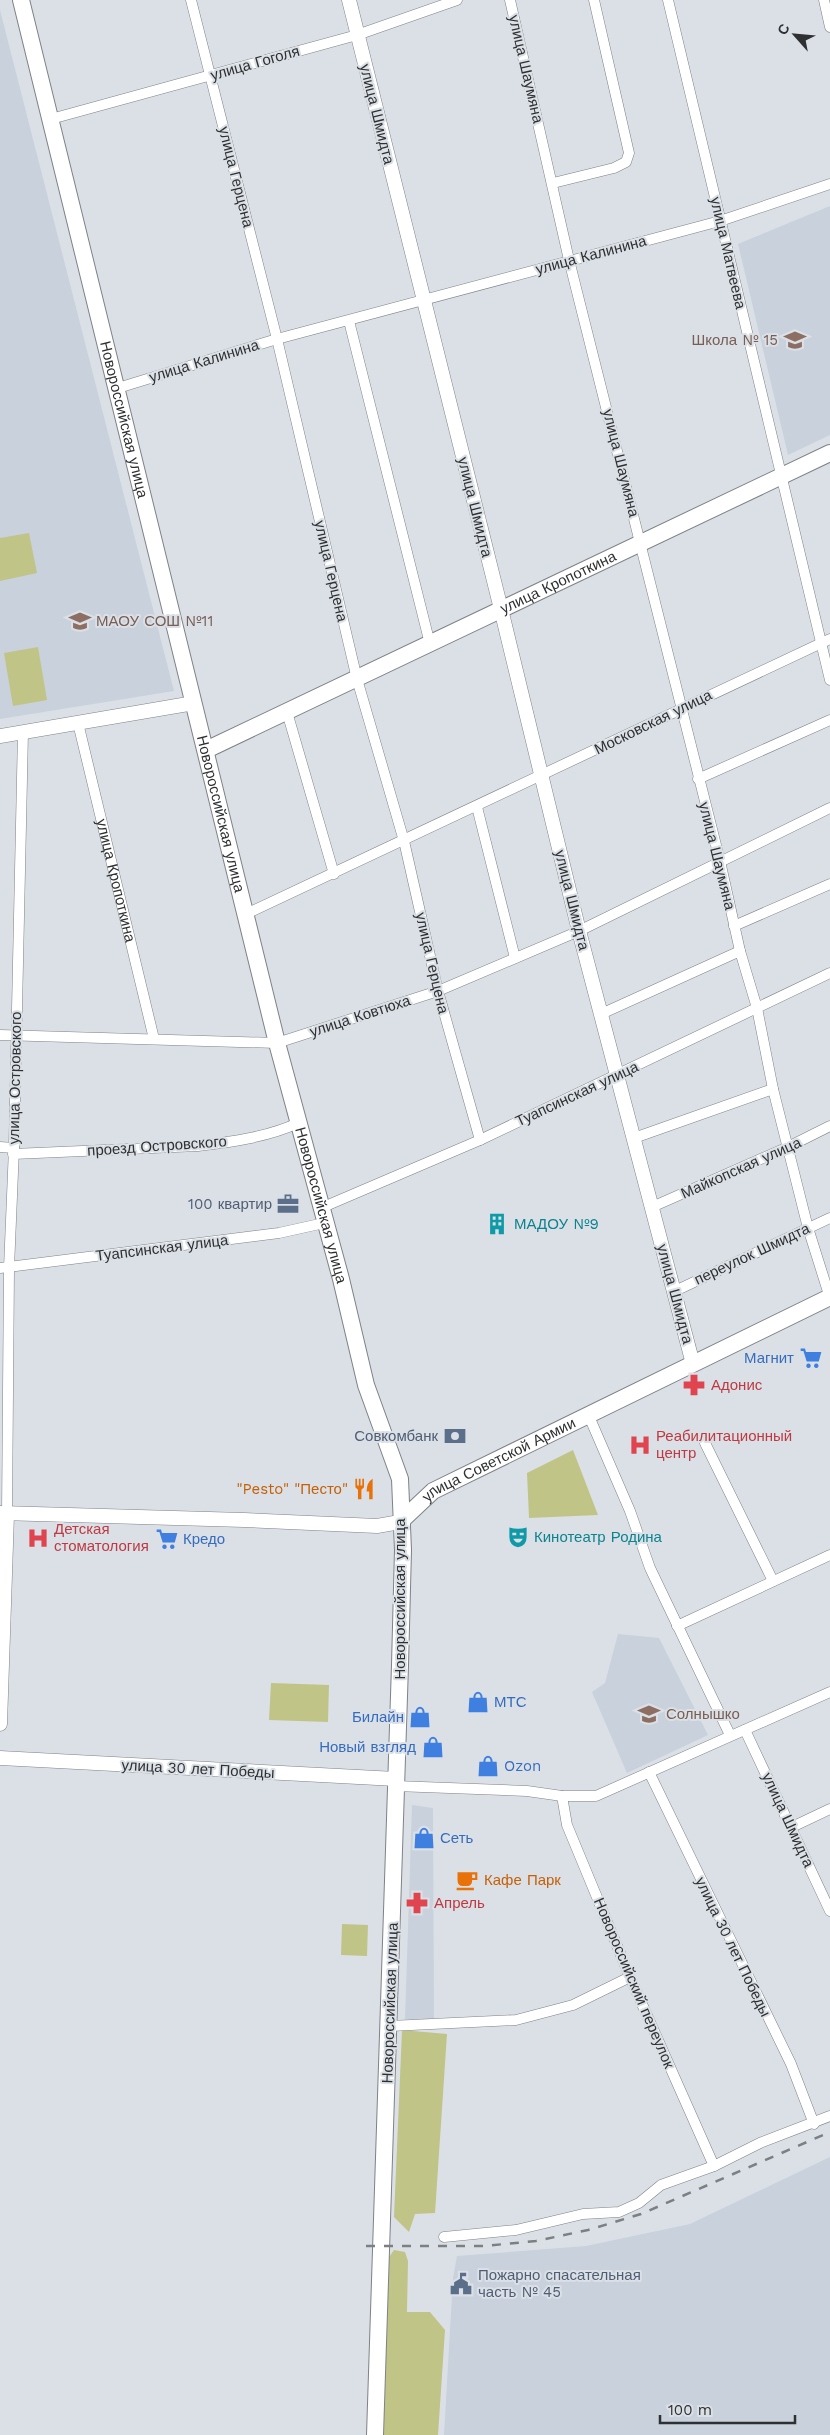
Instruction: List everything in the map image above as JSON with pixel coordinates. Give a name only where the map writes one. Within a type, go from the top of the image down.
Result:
[{"type":"main road","name":"Новороссийская улица","points":[[21,0],[118,388],[277,1043],[322,1215],[341,1279],[366,1385],[400,1479],[400,1522],[403,1550],[390,2026],[375,2435]]},
{"type":"main road","name":"улица Кропоткина","points":[[206,750],[830,453]]},
{"type":"main road","name":"улица Советской Армии","points":[[400,1522],[433,1491],[830,1298]]},
{"type":"street","name":"улица Герцена","points":[[191,0],[277,339],[357,679],[404,841],[438,991],[480,1140]]},
{"type":"street","name":"улица Шмидта","points":[[349,0],[501,609],[579,931],[693,1364]]},
{"type":"street","name":"улица Гоголя","points":[[51,118],[210,76],[357,34],[457,0]]},
{"type":"street","name":"улица Шаумяна","points":[[510,0],[569,260],[641,543],[680,708],[720,861],[740,951],[757,1008],[774,1089],[808,1228],[830,1298]]},
{"type":"street","points":[[553,184],[614,168],[626,162],[629,153],[594,0]]},
{"type":"street","name":"улица Матвеева","points":[[668,0],[781,475],[826,641],[830,680]]},
{"type":"street","points":[[824,0],[830,27]]},
{"type":"street","name":"улица Калинина","points":[[118,388],[277,339],[569,260],[720,222],[830,184]]},
{"type":"street","points":[[349,321],[430,644]]},
{"type":"street","name":"Московская улица","points":[[246,914],[542,776],[680,708],[826,641]]},
{"type":"street","points":[[0,736],[194,702]]},
{"type":"street","points":[[287,712],[334,874]]},
{"type":"street","points":[[698,779],[830,720]]},
{"type":"street","name":"улица Кропоткина","points":[[78,723],[154,1039]]},
{"type":"street","name":"улица Островского","points":[[0,1724],[4,1268],[13,1150],[23,732]]},
{"type":"street","points":[[477,806],[515,958]]},
{"type":"street","name":"улица Ковтюха","points":[[0,1035],[277,1043],[438,991],[579,931],[830,808]]},
{"type":"street","name":"улица Шаумяна","points":[[734,926],[830,884]]},
{"type":"street","points":[[601,1014],[740,951]]},
{"type":"street","name":"Туапсинская улица","points":[[4,1268],[279,1233],[322,1215],[830,973]]},
{"type":"street","points":[[634,1138],[774,1089]]},
{"type":"street","name":"проезд Островского","points":[[0,1147],[13,1150],[198,1146],[228,1142],[286,1128],[298,1123]]},
{"type":"street","name":"Майкопская улица","points":[[652,1207],[788,1147],[830,1126]]},
{"type":"street","name":"переулок Шмидта","points":[[675,1291],[830,1218]]},
{"type":"street","points":[[588,1414],[630,1511],[650,1568],[730,1735]]},
{"type":"street","points":[[705,1443],[773,1581]]},
{"type":"street","points":[[3,1513],[377,1526],[400,1522]]},
{"type":"street","points":[[677,1626],[830,1555]]},
{"type":"street","name":"улица 30 лет Победы","points":[[0,1758],[396,1782],[527,1791],[562,1796],[596,1796],[830,1692]]},
{"type":"street","name":"улица Шмидта","points":[[745,1730],[830,1910]]},
{"type":"street","name":"улица 30 лет Победы","points":[[649,1772],[791,2064],[814,2124]]},
{"type":"street","name":"Новороссийский переулок","points":[[562,1796],[567,1825],[630,1977],[714,2166]]},
{"type":"street","points":[[792,1827],[830,1809]]},
{"type":"street","points":[[390,2026],[516,2020],[573,2005],[604,1992],[630,1977]]},
{"type":"street","points":[[444,2237],[516,2230],[583,2214],[618,2212],[639,2203],[661,2185],[714,2166],[760,2143],[814,2124],[830,2116]]},
{"type":"shaded area","points":[[0,10],[174,691],[0,719]]},
{"type":"shaded area","name":"Школа № 15","points":[[830,206],[830,435],[788,455],[738,244]]},
{"type":"shaded area","name":"Солнышко","points":[[618,1634],[659,1638],[708,1735],[627,1773],[592,1692],[605,1683]]},
{"type":"shaded area","points":[[412,1805],[433,1808],[434,2020],[405,2019]]},
{"type":"shaded area","points":[[830,2157],[830,2435],[444,2435],[453,2278],[457,2256],[586,2246],[690,2224]]},
{"type":"green space","points":[[29,533],[37,573],[0,581],[0,538]]},
{"type":"green space","points":[[38,647],[47,700],[13,706],[4,653]]},
{"type":"green space","points":[[573,1450],[598,1515],[529,1518],[527,1473]]},
{"type":"green space","points":[[271,1683],[329,1685],[328,1722],[269,1720]]},
{"type":"green space","points":[[342,1924],[368,1925],[367,1956],[341,1955]]},
{"type":"green space","points":[[402,2030],[447,2034],[435,2213],[415,2214],[409,2232],[394,2217]]},
{"type":"green space","points":[[394,2250],[405,2252],[408,2261],[407,2312],[430,2312],[445,2330],[438,2435],[382,2435],[387,2260]]},
{"type":"railway","points":[[366,2246],[484,2246],[536,2241],[588,2230],[641,2214],[830,2132]]},
{"type":"place","name":"Школа № 15","points":[[795,340]]},
{"type":"place","name":"МАОУ СОШ №11","points":[[80,621]]},
{"type":"place","name":"100 квартир","points":[[288,1204]]},
{"type":"place","name":"МАДОУ №9","points":[[497,1224]]},
{"type":"place","name":"Магнит","points":[[811,1358]]},
{"type":"place","name":"Адонис","points":[[694,1385]]},
{"type":"place","name":"Совкомбанк","points":[[455,1436]]},
{"type":"place","name":"Реабилитационный центр","points":[[640,1445]]},
{"type":"place","name":"\"Pesto\" \"Песто\"","points":[[364,1489]]},
{"type":"place","name":"Кинотеатр Родина","points":[[518,1537]]},
{"type":"place","name":"Детская стоматология","points":[[38,1538]]},
{"type":"place","name":"Кредо","points":[[167,1539]]},
{"type":"place","name":"МТС","points":[[478,1702]]},
{"type":"place","name":"Солнышко","points":[[649,1714]]},
{"type":"place","name":"Билайн","points":[[420,1717]]},
{"type":"place","name":"Новый взгляд","points":[[433,1747]]},
{"type":"place","name":"Ozon","points":[[488,1766]]},
{"type":"place","name":"Сеть","points":[[424,1838]]},
{"type":"place","name":"Кафе Парк","points":[[467,1880]]},
{"type":"place","name":"Апрель","points":[[417,1903]]},
{"type":"place","name":"Пожарно спасательная часть № 45","points":[[461,2284]]}]
